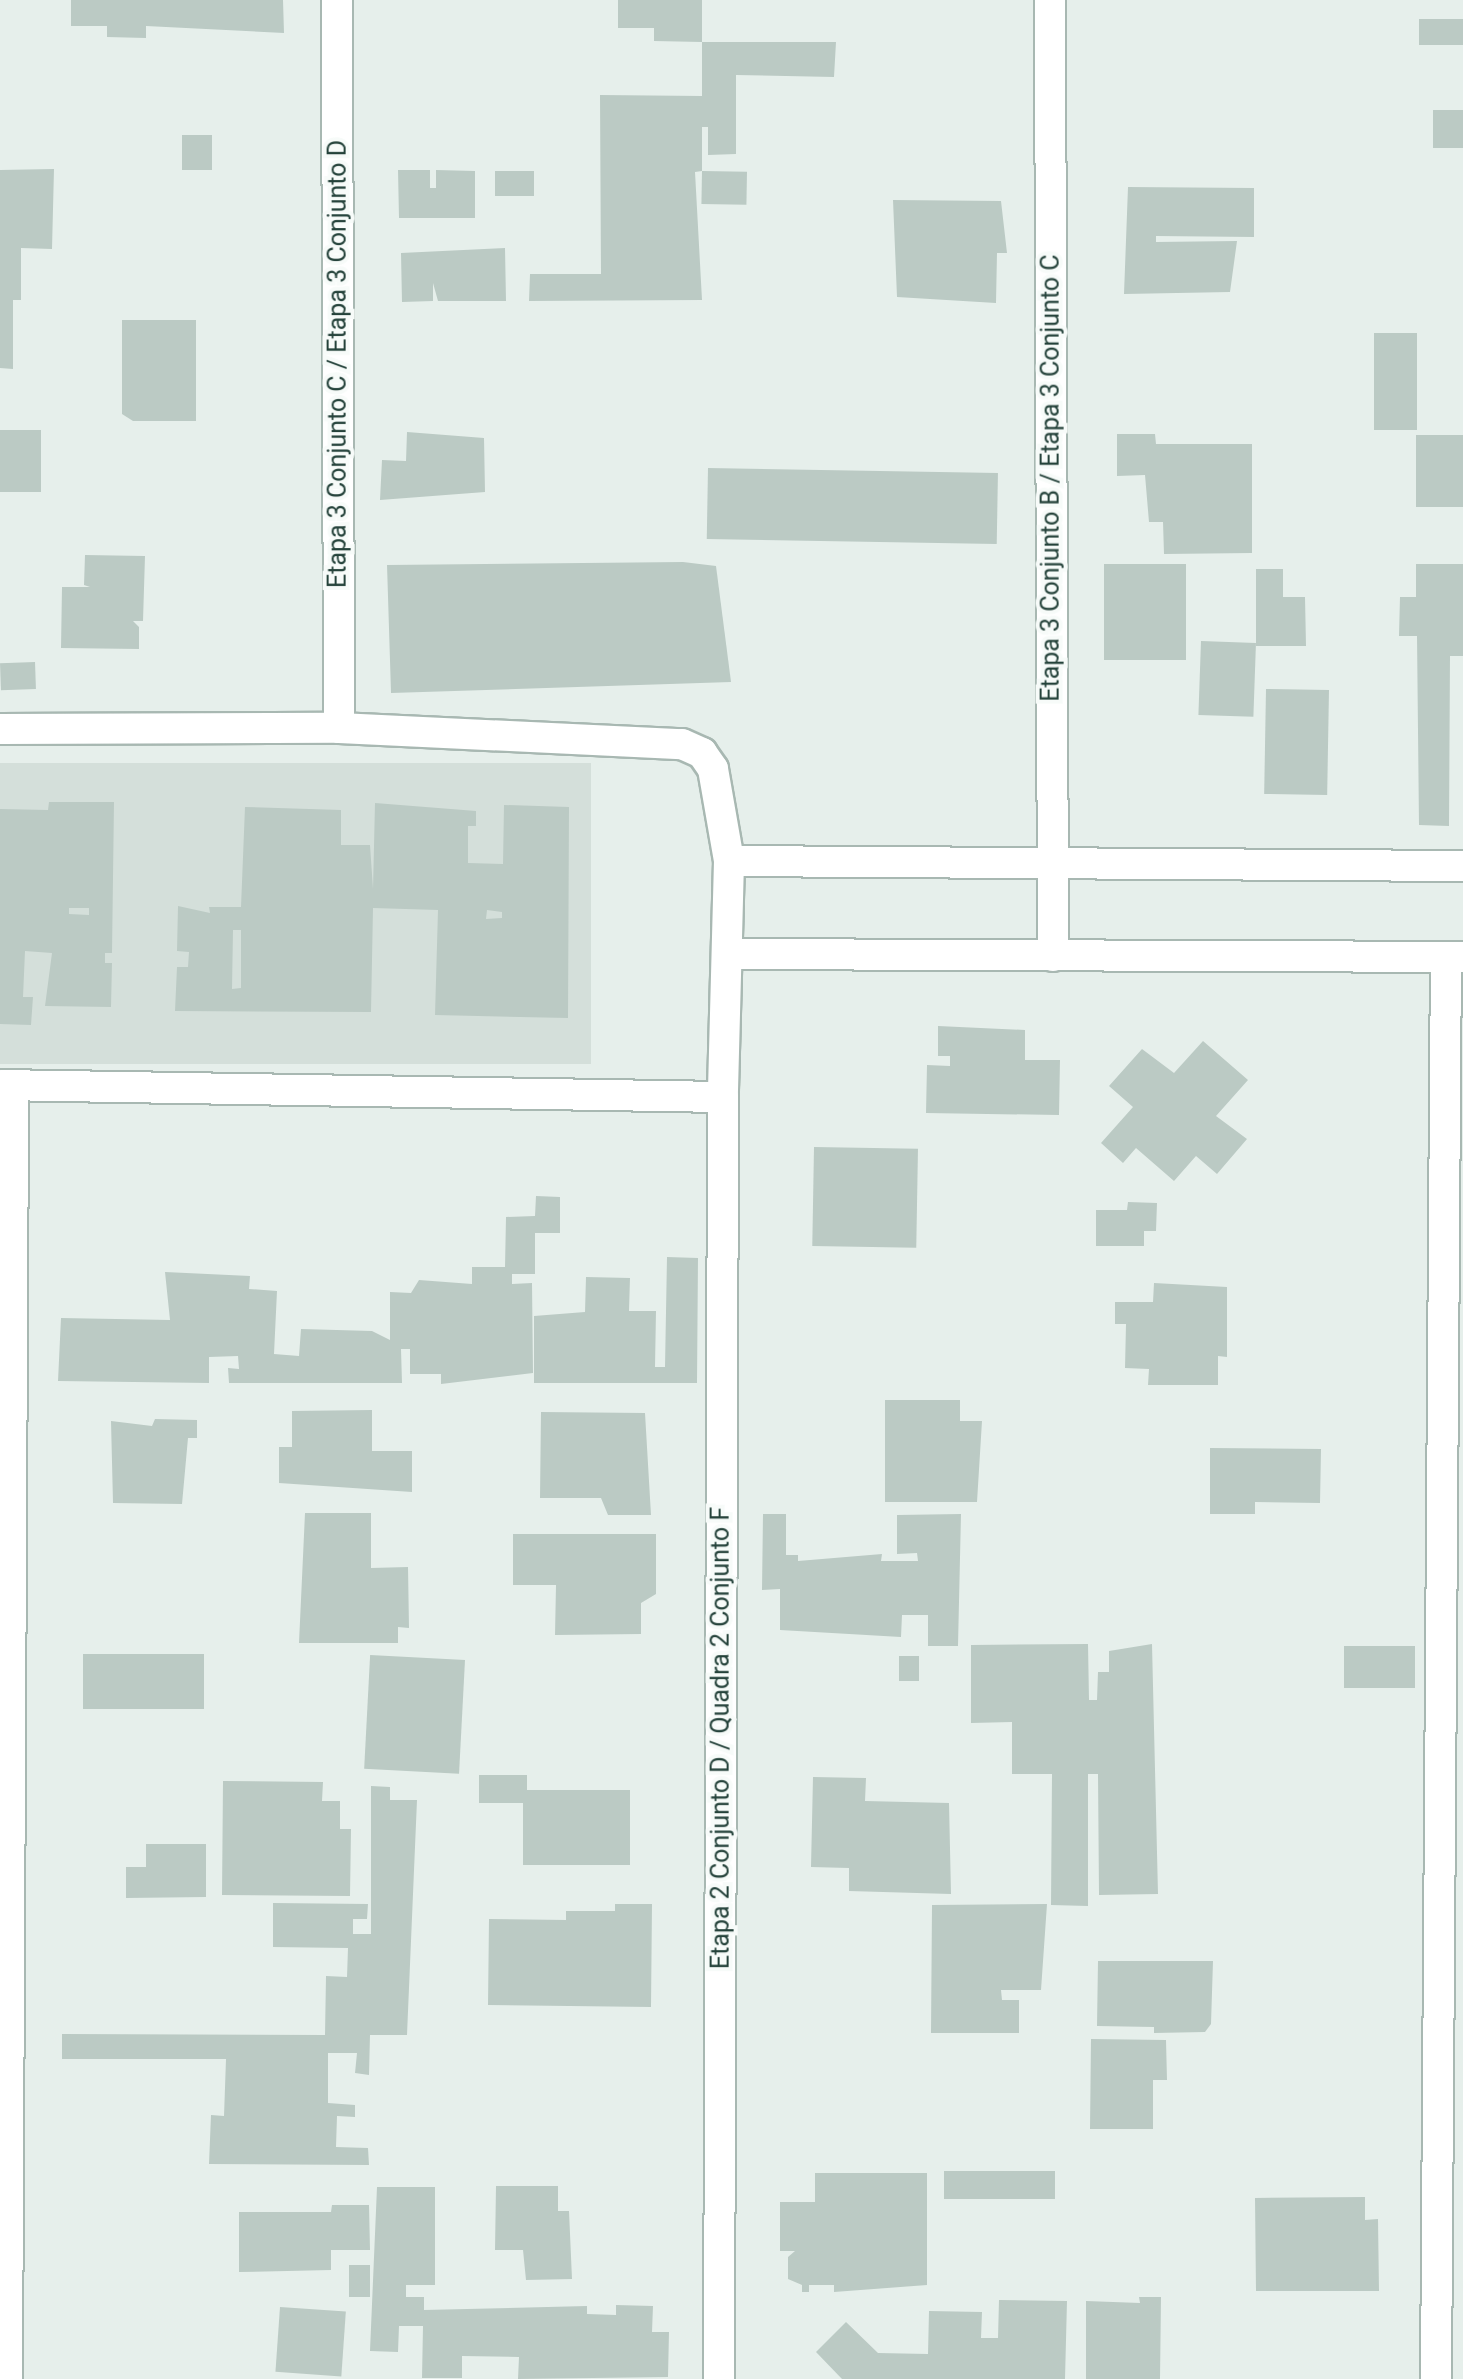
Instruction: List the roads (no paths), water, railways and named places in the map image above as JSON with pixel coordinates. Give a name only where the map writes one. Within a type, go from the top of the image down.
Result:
[{"type":"street","name":"Etapa 3 Conjunto C / Etapa 3 Conjunto D","points":[[337,0],[339,728]]},
{"type":"street","name":"Etapa 3 Conjunto B / Etapa 3 Conjunto C","points":[[1050,0],[1053,956]]},
{"type":"street","name":"Etapa 2 Conjunto D / Quadra 2 Conjunto F","points":[[0,729],[339,728],[692,748],[713,769],[729,861],[723,1097],[719,2379]]},
{"type":"street","points":[[729,861],[1463,866]]},
{"type":"street","points":[[729,954],[1455,957],[1436,2379]]},
{"type":"street","points":[[7,2379],[6,1085],[723,1097]]}]
